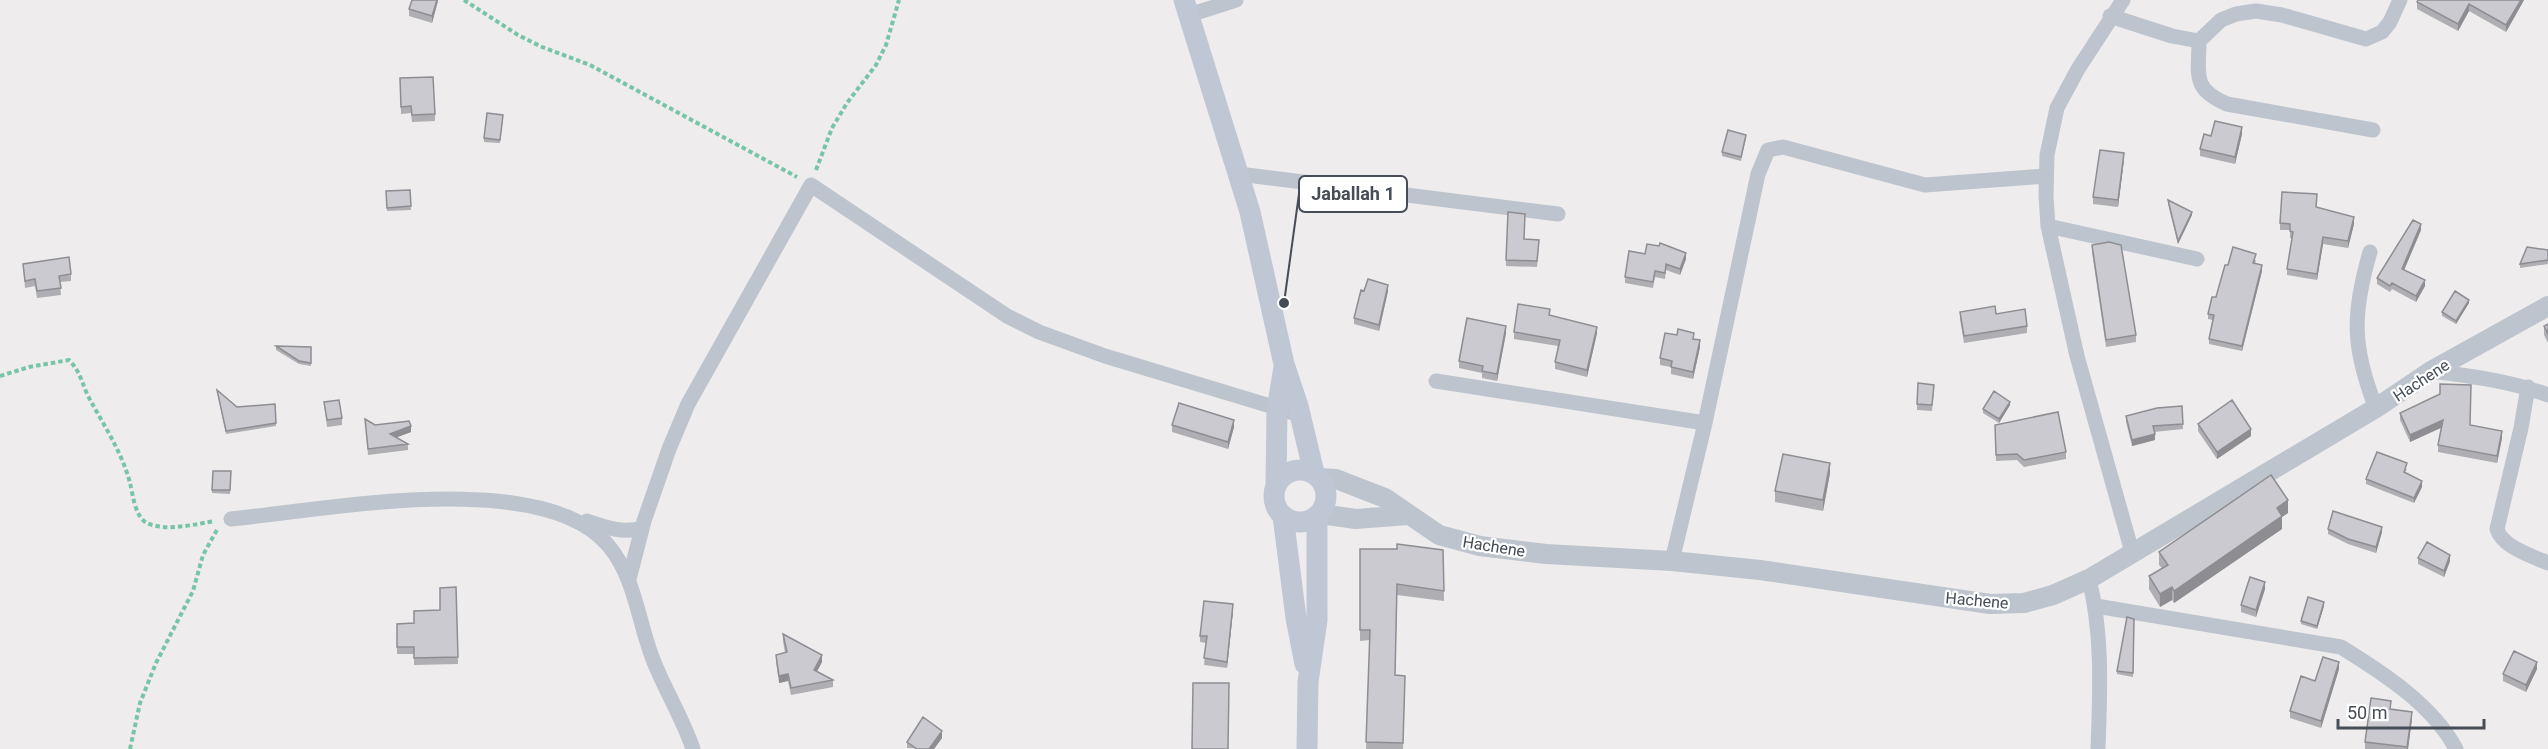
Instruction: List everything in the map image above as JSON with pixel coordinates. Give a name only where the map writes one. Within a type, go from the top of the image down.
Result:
[{"type":"main road","points":[[1186,7],[1253,223],[1284,364],[1317,476],[1327,496],[1325,506],[1318,515],[1299,522],[1283,516]]},
{"type":"main road","points":[[1284,364],[1277,410],[1274,501],[1283,516],[1296,618],[1308,682]]},
{"type":"main road","points":[[1276,484],[1289,472],[1306,470],[1317,476]]},
{"type":"main road","points":[[1307,749],[1308,682],[1317,620],[1318,515]]},
{"type":"street","points":[[1186,7],[1236,0]]},
{"type":"street","points":[[2123,0],[2110,16],[2057,108],[2047,155],[2046,176],[2048,226],[2077,356],[2132,552]]},
{"type":"street","points":[[2373,130],[2227,104],[2215,98],[2206,93],[2199,78],[2199,41],[2221,20],[2236,14],[2256,11],[2282,15],[2366,39],[2382,32],[2390,22],[2400,0]]},
{"type":"street","points":[[2110,16],[2172,36],[2199,41]]},
{"type":"street","points":[[1672,561],[1705,423],[1758,174],[1768,150],[1783,147],[1925,185],[2046,176]]},
{"type":"street","points":[[1239,174],[1558,214]]},
{"type":"street","points":[[629,579],[642,528],[669,449],[688,404],[811,185],[1007,316],[1039,332],[1105,357],[1300,415]]},
{"type":"street","points":[[2048,226],[2197,260]]},
{"type":"street","points":[[2370,252],[2359,290],[2355,322],[2364,377],[2376,408]]},
{"type":"street","name":"Hachene","points":[[1317,476],[1336,479],[1385,498],[1439,535],[1480,546],[1546,554],[1672,561],[1760,570],[1990,604],[2024,603],[2053,595],[2089,579],[2376,408],[2432,371],[2548,306]]},
{"type":"street","points":[[2432,371],[2483,378],[2528,387],[2548,394]]},
{"type":"street","points":[[1436,381],[1705,423]]},
{"type":"street","points":[[2528,387],[2497,529],[2499,535],[2515,548],[2548,563]]},
{"type":"street","points":[[231,519],[408,500],[525,504],[616,530],[632,531],[642,528]]},
{"type":"street","points":[[1318,515],[1356,519],[1408,515]]},
{"type":"street","points":[[571,517],[601,537],[610,547],[629,579],[654,663],[693,749]]},
{"type":"street","points":[[2089,579],[2096,606],[2101,672],[2098,749]]},
{"type":"street","points":[[2096,606],[2341,647],[2363,660],[2412,698],[2437,721],[2456,749]]},
{"type":"path","points":[[464,0],[518,35],[542,47],[590,64],[811,185],[832,128],[847,103],[876,65],[886,45],[899,0]]},
{"type":"path","points":[[0,376],[29,367],[69,360],[76,367],[87,393],[109,432],[129,477],[139,516],[146,523],[160,526],[187,526],[231,519]]},
{"type":"path","points":[[130,749],[140,703],[156,663],[193,591],[203,555],[220,526],[231,519]]},
{"type":"building","points":[[412,0],[437,0],[432,16],[409,9]]},
{"type":"building","points":[[2418,0],[2521,0],[2506,25],[2469,4],[2458,24],[2417,2]]},
{"type":"building","points":[[433,77],[435,114],[412,115],[411,106],[401,107],[400,78]]},
{"type":"building","points":[[487,113],[503,115],[500,140],[484,138]]},
{"type":"building","points":[[2215,121],[2242,127],[2235,157],[2200,149],[2204,134],[2211,136]]},
{"type":"building","points":[[1728,130],[1746,135],[1741,157],[1722,152]]},
{"type":"building","points":[[2100,150],[2124,153],[2118,200],[2093,197]]},
{"type":"building","points":[[410,190],[411,206],[387,208],[386,191]]},
{"type":"building","points":[[2282,192],[2317,194],[2316,207],[2354,217],[2348,241],[2323,237],[2317,274],[2287,269],[2293,232],[2290,231],[2290,224],[2280,223]]},
{"type":"building","points":[[2168,200],[2192,212],[2178,241]]},
{"type":"building","points":[[1508,212],[1525,214],[1524,239],[1539,240],[1537,261],[1506,260]]},
{"type":"building","points":[[2413,220],[2421,224],[2402,269],[2425,280],[2416,296],[2392,283],[2390,286],[2377,278]]},
{"type":"building","points":[[2109,242],[2121,245],[2136,335],[2106,340],[2092,245]]},
{"type":"building","points":[[1660,243],[1686,253],[1680,269],[1666,264],[1665,273],[1655,271],[1653,282],[1625,277],[1629,251],[1645,254],[1647,244],[1659,246]]},
{"type":"building","points":[[2233,247],[2256,254],[2253,263],[2262,265],[2242,346],[2209,339],[2214,315],[2208,314],[2212,297],[2216,297]]},
{"type":"building","points":[[2527,247],[2548,250],[2548,260],[2520,264]]},
{"type":"building","points":[[69,257],[71,274],[59,276],[61,288],[37,291],[35,279],[25,281],[23,264]]},
{"type":"building","points":[[1368,279],[1388,285],[1379,325],[1354,318],[1361,290],[1364,291]]},
{"type":"building","points":[[2455,291],[2469,300],[2456,321],[2442,312]]},
{"type":"building","points":[[1518,304],[1550,309],[1549,315],[1597,327],[1587,370],[1555,362],[1560,340],[1514,332]]},
{"type":"building","points":[[1995,306],[1996,314],[2025,309],[2027,326],[1964,336],[1960,312]]},
{"type":"building","points":[[1467,318],[1506,326],[1497,374],[1482,371],[1483,366],[1459,361]]},
{"type":"building","points":[[1678,329],[1694,333],[1693,339],[1700,340],[1693,372],[1671,367],[1672,361],[1660,358],[1665,333],[1677,335]]},
{"type":"building","points":[[276,346],[311,347],[311,363],[299,361]]},
{"type":"building","points":[[1918,383],[1934,385],[1932,405],[1917,404]]},
{"type":"building","points":[[2440,384],[2471,385],[2470,425],[2502,431],[2497,456],[2438,445],[2443,420],[2410,435],[2400,413],[2440,394]]},
{"type":"building","points":[[217,390],[237,407],[275,404],[276,423],[226,431]]},
{"type":"building","points":[[1994,391],[2010,402],[1999,419],[1983,409]]},
{"type":"building","points":[[339,400],[342,418],[327,420],[324,402]]},
{"type":"building","points":[[2232,400],[2251,429],[2217,452],[2198,424]]},
{"type":"building","points":[[1179,403],[1234,420],[1228,442],[1172,425]]},
{"type":"building","points":[[2182,406],[2183,424],[2153,426],[2155,434],[2132,440],[2126,416],[2157,408]]},
{"type":"building","points":[[2058,412],[2066,452],[2024,460],[2017,454],[1996,455],[1995,425]]},
{"type":"building","points":[[365,419],[375,425],[409,421],[411,426],[390,434],[408,444],[368,449]]},
{"type":"building","points":[[2377,452],[2407,463],[2404,472],[2422,481],[2414,498],[2366,479]]},
{"type":"building","points":[[1783,454],[1830,463],[1823,500],[1775,491]]},
{"type":"building","points":[[213,471],[231,471],[230,490],[212,490]]},
{"type":"building","points":[[2271,475],[2288,500],[2277,508],[2282,516],[2174,591],[2172,587],[2160,594],[2149,576],[2168,565],[2159,552]]},
{"type":"building","points":[[2333,511],[2382,527],[2376,547],[2348,539],[2328,529]]},
{"type":"building","points":[[2427,542],[2450,555],[2444,571],[2418,558]]},
{"type":"building","points":[[1397,544],[1443,550],[1444,591],[1397,584],[1395,675],[1405,676],[1403,743],[1366,742],[1370,630],[1360,630],[1360,549],[1397,549]]},
{"type":"building","points":[[2250,577],[2265,582],[2256,610],[2241,605]]},
{"type":"building","points":[[456,587],[458,657],[414,658],[414,647],[397,647],[397,624],[414,623],[414,611],[440,610],[440,588]]},
{"type":"building","points":[[2308,597],[2324,602],[2317,626],[2301,621]]},
{"type":"building","points":[[1204,601],[1233,604],[1227,662],[1204,658],[1207,636],[1200,636]]},
{"type":"building","points":[[2127,617],[2134,619],[2133,673],[2117,671]]},
{"type":"building","points":[[783,634],[822,655],[814,670],[833,680],[791,688],[788,674],[779,676],[776,655],[787,652]]},
{"type":"building","points":[[2514,651],[2537,662],[2526,685],[2503,674]]},
{"type":"building","points":[[2323,657],[2339,662],[2321,721],[2290,711],[2301,676],[2315,681]]},
{"type":"building","points":[[1193,683],[1229,683],[1228,749],[1192,749]]},
{"type":"building","points":[[2371,698],[2391,701],[2390,709],[2412,712],[2407,747],[2365,742]]},
{"type":"building","points":[[923,717],[942,731],[929,749],[917,749],[907,742]]},
{"type":"place","name":"Jaballah 1","points":[[1284,303]]}]
